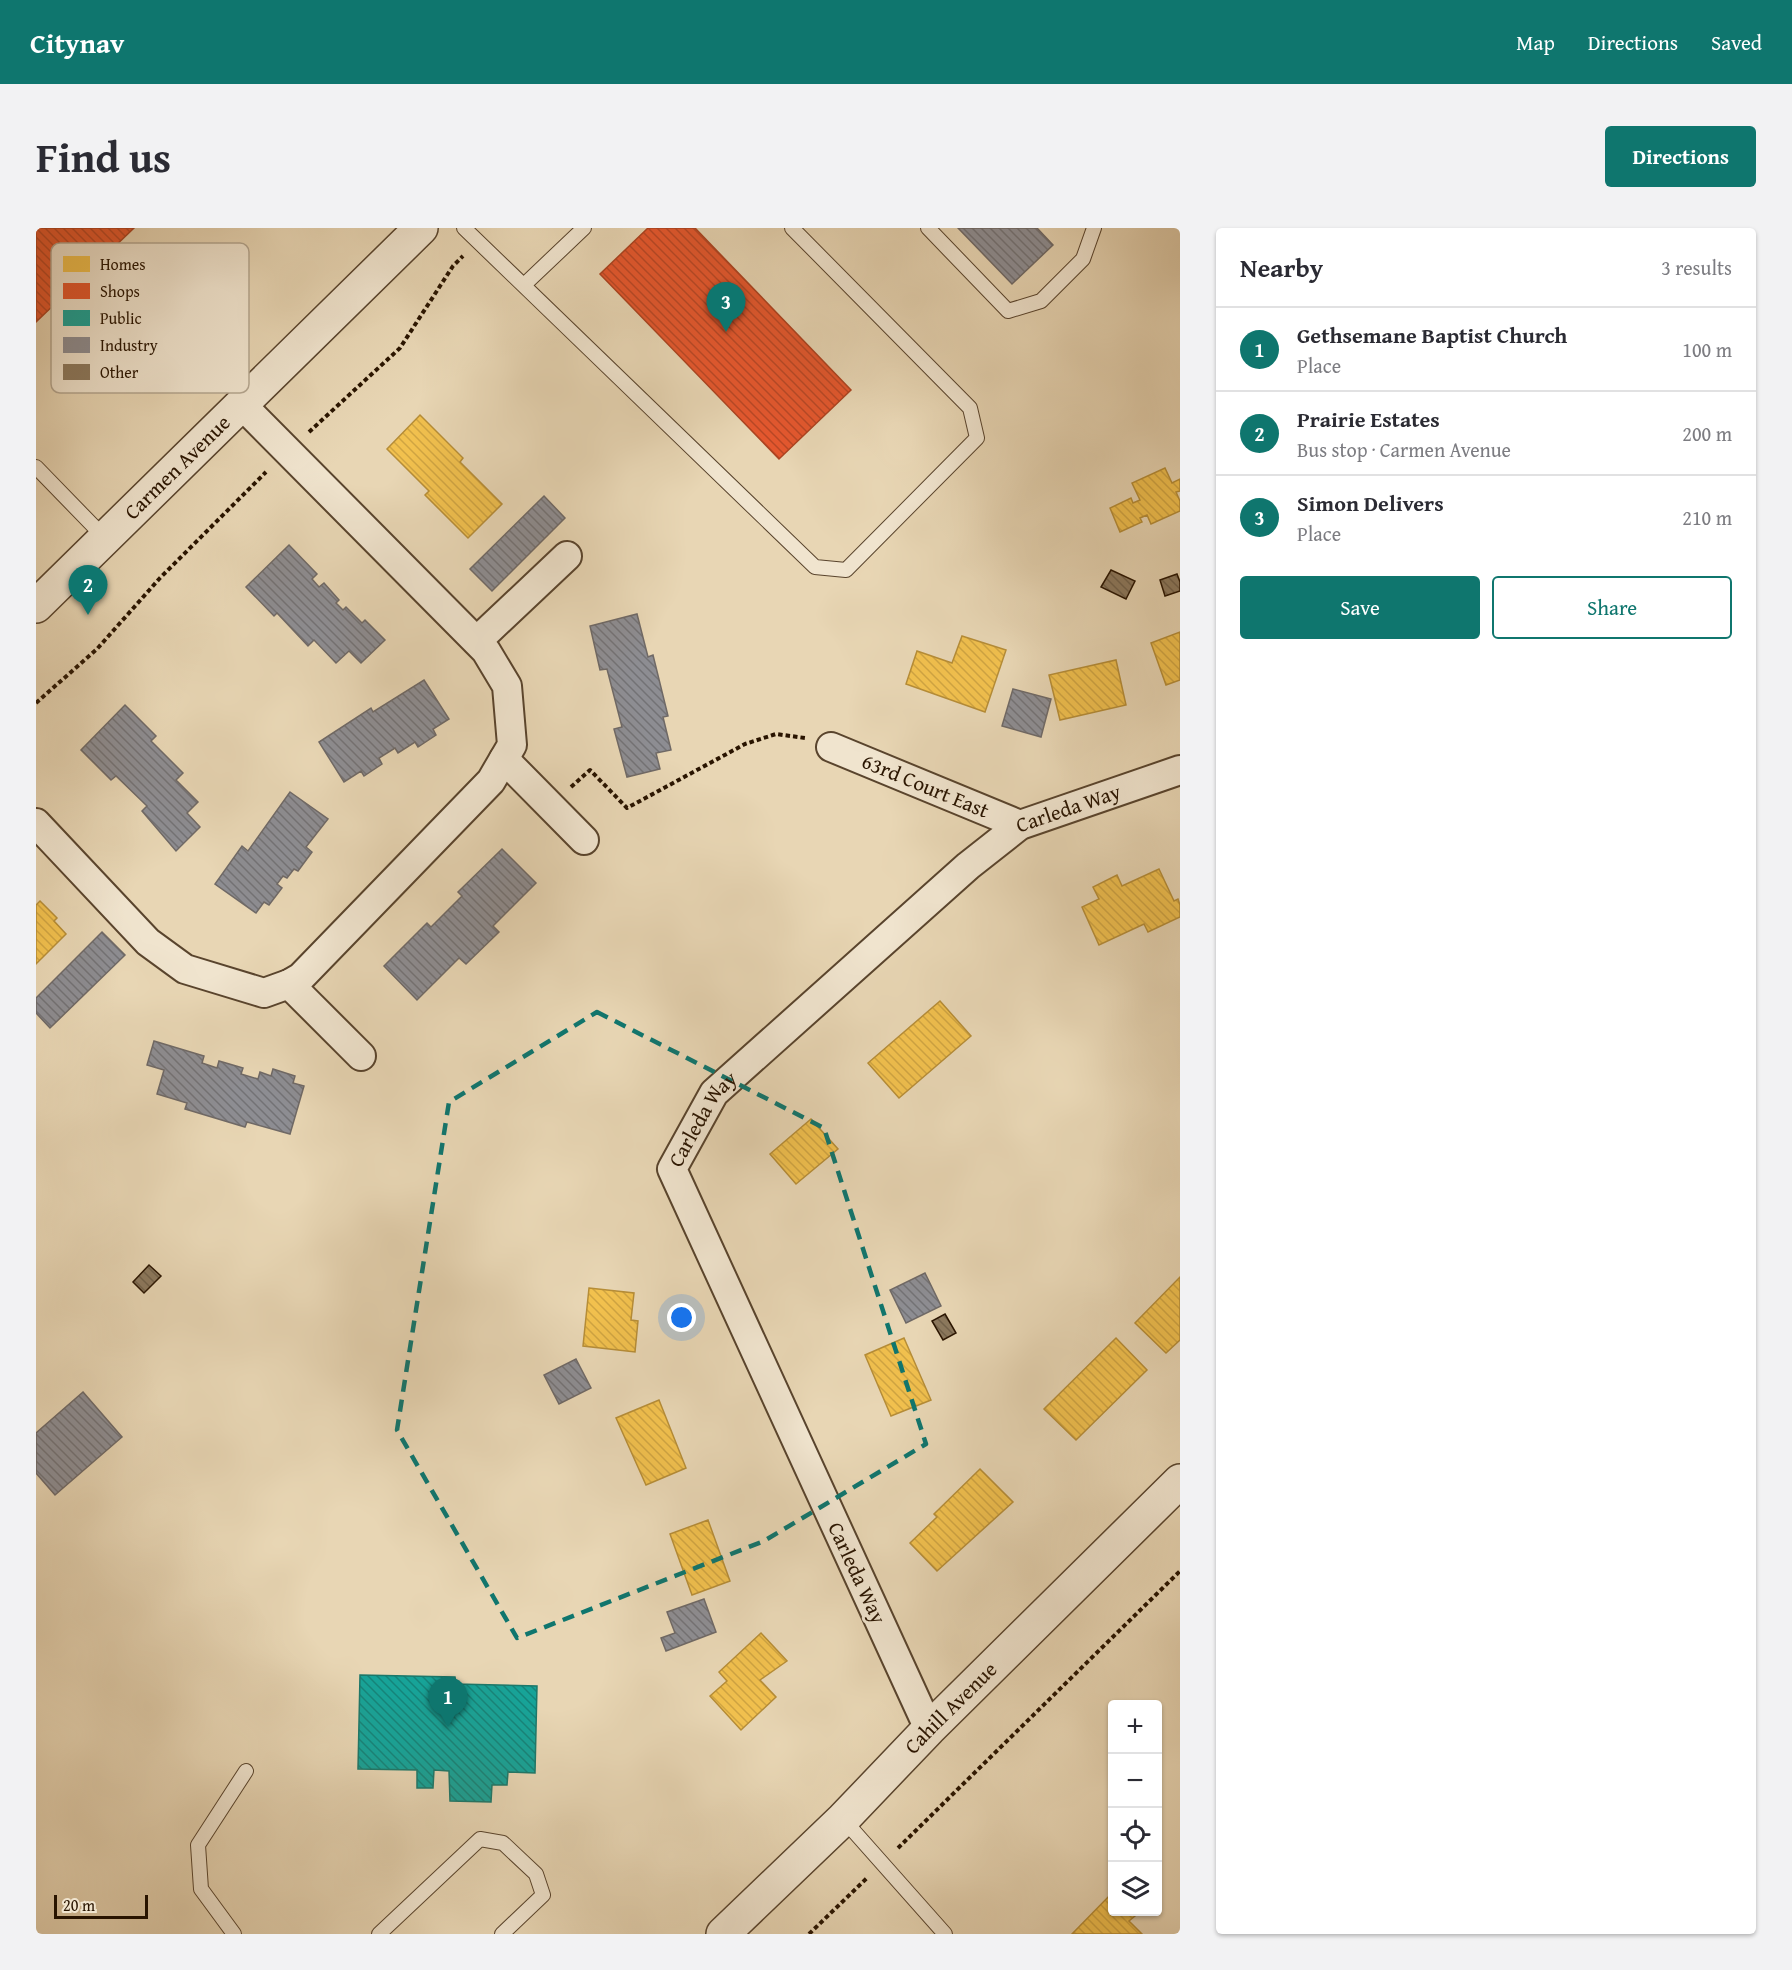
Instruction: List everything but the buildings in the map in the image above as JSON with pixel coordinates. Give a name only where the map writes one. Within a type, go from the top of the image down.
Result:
[{"type":"street","name":"Carmen Avenue","points":[[36,606],[421,228]]},
{"type":"street","points":[[36,823],[148,942],[185,969],[264,993],[289,984],[301,976],[491,781],[512,744],[507,686],[486,651],[241,404]]},
{"type":"street","points":[[477,641],[567,556]]},
{"type":"street","name":"63rd Court East","points":[[831,747],[1020,825]]},
{"type":"street","points":[[504,759],[584,840]]},
{"type":"street","name":"Carleda Way","points":[[929,1729],[672,1169],[714,1093],[968,866],[1020,825],[1180,770]]},
{"type":"street","points":[[289,984],[361,1056]]},
{"type":"street","name":"Cahill Avenue","points":[[723,1934],[843,1819],[929,1729],[1180,1481]]},
{"type":"lane","points":[[464,228],[815,567],[846,570],[977,438],[970,408],[792,228]]},
{"type":"lane","points":[[524,285],[584,228]]},
{"type":"lane","points":[[928,228],[1008,311],[1041,301],[1083,259],[1094,228]]},
{"type":"lane","points":[[36,467],[105,538]]},
{"type":"lane","points":[[234,1934],[201,1889],[198,1845],[246,1771]]},
{"type":"lane","points":[[843,1819],[945,1934]]},
{"type":"lane","points":[[379,1934],[480,1839],[503,1843],[536,1874],[543,1895],[502,1934]]},
{"type":"path","points":[[550,806],[590,770],[627,808],[745,744],[776,734],[801,736],[831,747]]},
{"type":"path","points":[[809,1934],[1180,1571]]},
{"type":"highlighted area","points":[[597,1012],[824,1128],[926,1444],[764,1541],[517,1638],[397,1430],[449,1102]]},
{"type":"place","name":"Simon Delivers","points":[[726,332]]},
{"type":"place","name":"Prairie Estates","points":[[88,615]]},
{"type":"place","name":"Gethsemane Baptist Church","points":[[448,1727]]}]
